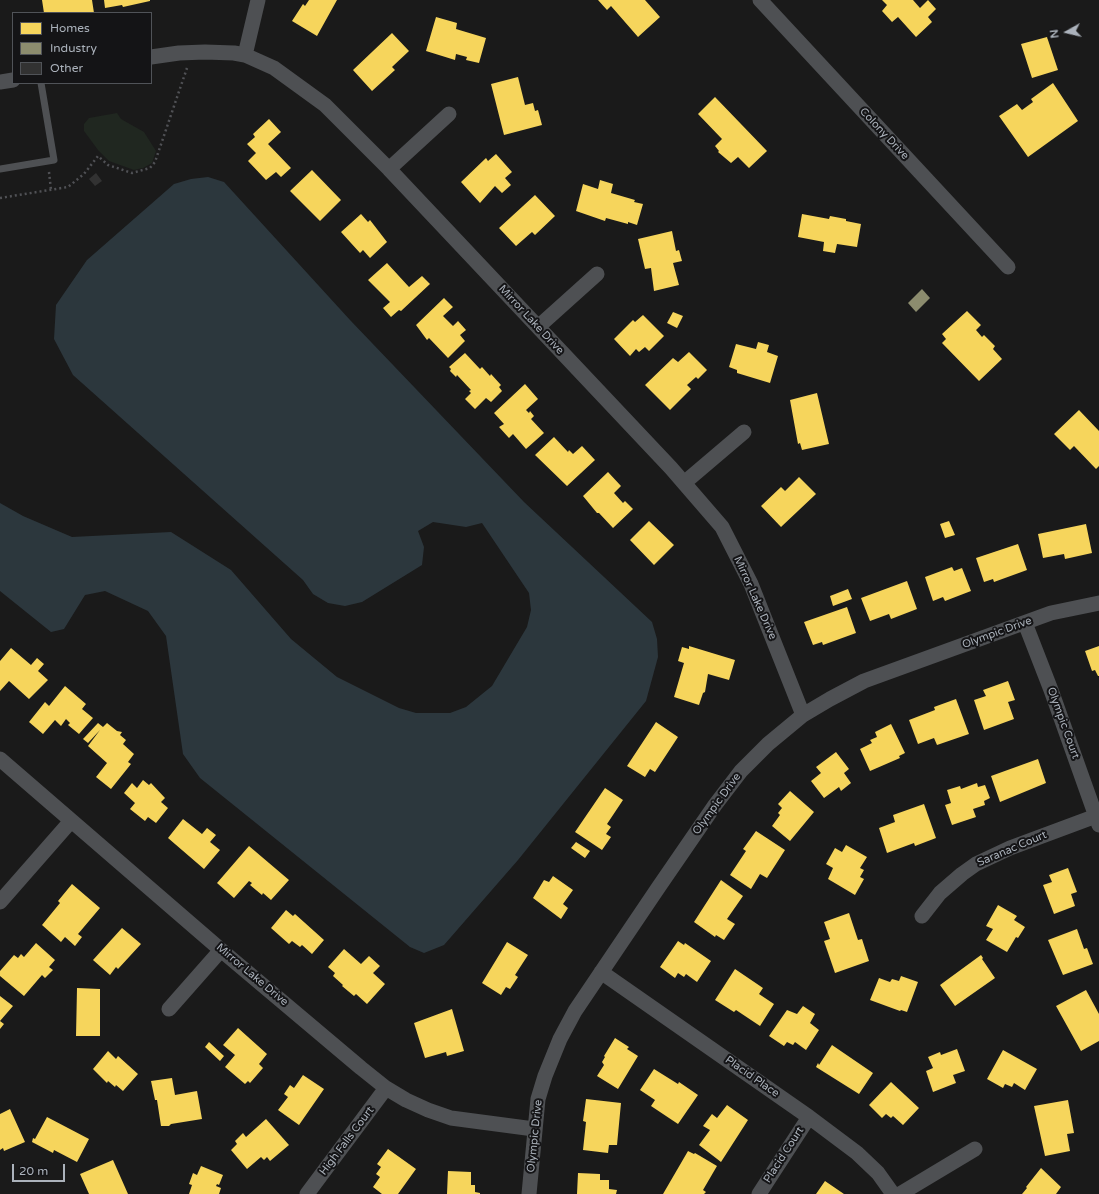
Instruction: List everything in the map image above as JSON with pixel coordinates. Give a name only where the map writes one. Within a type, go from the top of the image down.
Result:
[{"type":"street","points":[[245,55],[258,0]]},
{"type":"street","name":"Colony Drive","points":[[760,0],[1008,267]]},
{"type":"street","name":"Mirror Lake Drive","points":[[152,57],[179,53],[205,52],[245,55],[274,68],[320,101],[389,170],[684,483],[722,527],[751,584],[803,715]]},
{"type":"street","points":[[0,82],[12,80]]},
{"type":"street","points":[[389,170],[449,114]]},
{"type":"street","points":[[538,327],[597,274]]},
{"type":"street","points":[[684,483],[744,432]]},
{"type":"street","name":"Olympic Drive","points":[[530,1194],[534,1129],[538,1099],[545,1076],[560,1039],[575,1011],[601,972],[715,805],[741,771],[768,744],[803,715],[864,681],[1051,614],[1099,603]]},
{"type":"street","name":"Olympic Court","points":[[1025,623],[1051,690],[1097,820]]},
{"type":"street","name":"Mirror Lake Drive","points":[[0,759],[221,950],[386,1088],[417,1105],[451,1118],[534,1129]]},
{"type":"street","name":"Saranac Court","points":[[922,916],[940,893],[976,864],[1010,848],[1097,820]]},
{"type":"street","points":[[0,902],[71,821]]},
{"type":"street","points":[[169,1009],[221,950]]},
{"type":"street","name":"Placid Place","points":[[601,972],[809,1117],[857,1153],[878,1173],[893,1194]]},
{"type":"street","name":"High Falls Court","points":[[308,1194],[386,1088]]},
{"type":"street","name":"Placid Court","points":[[759,1194],[809,1117]]},
{"type":"street","points":[[900,1194],[975,1149]]},
{"type":"lane","points":[[0,169],[54,160],[41,84]]},
{"type":"path","points":[[0,198],[68,187],[84,174],[98,156],[108,165],[132,173],[150,168],[155,162],[187,68]]},
{"type":"path","points":[[47,161],[52,190]]},
{"type":"shaded area","points":[[117,113],[121,119],[144,132],[156,151],[152,163],[143,168],[134,170],[109,161],[98,150],[84,131],[84,124],[89,118]]},
{"type":"shaded area","points":[[208,177],[224,182],[350,320],[524,502],[652,622],[657,639],[658,657],[646,701],[518,860],[444,945],[424,953],[410,947],[200,778],[183,754],[166,636],[148,611],[105,591],[85,595],[64,629],[51,632],[0,591],[0,503],[23,516],[72,537],[171,532],[231,570],[291,639],[337,677],[399,708],[416,713],[450,713],[466,707],[492,686],[527,627],[531,610],[529,593],[482,523],[466,527],[433,522],[418,531],[424,547],[422,565],[362,602],[345,606],[328,603],[313,594],[303,580],[73,375],[54,339],[56,305],[87,260],[174,184],[191,179]]},
{"type":"building: Homes","points":[[42,0],[92,0],[94,12],[44,12]]},
{"type":"building: Homes","points":[[104,0],[150,1],[123,7],[122,5],[105,8]]},
{"type":"building: Homes","points":[[309,0],[337,0],[317,36],[292,21],[303,4],[305,6]]},
{"type":"building: Homes","points":[[598,0],[645,0],[660,17],[638,37],[611,6],[607,10]]},
{"type":"building: Homes","points":[[882,0],[913,0],[920,8],[928,0],[936,9],[928,17],[932,22],[916,37],[898,17],[892,22],[882,11],[887,5]]},
{"type":"building: Homes","points":[[436,17],[457,23],[456,29],[486,38],[479,63],[466,60],[467,57],[456,54],[455,60],[426,51]]},
{"type":"building: Homes","points":[[392,33],[409,51],[392,67],[395,70],[372,91],[353,70]]},
{"type":"building: Homes","points":[[1047,37],[1058,70],[1032,78],[1021,44]]},
{"type":"building: Homes","points":[[518,77],[525,105],[533,103],[535,111],[538,110],[542,125],[504,135],[491,84]]},
{"type":"building: Homes","points":[[1053,83],[1078,121],[1028,157],[999,116],[1017,104],[1022,110],[1033,102],[1031,99]]},
{"type":"building: Homes","points":[[715,97],[767,151],[749,168],[738,157],[731,163],[718,152],[719,151],[715,146],[722,139],[698,114]]},
{"type":"building: Homes","points":[[269,119],[281,132],[268,144],[291,168],[281,177],[276,172],[266,180],[248,161],[256,153],[247,144],[255,137],[253,134]]},
{"type":"building: Homes","points":[[496,154],[512,172],[505,178],[511,185],[502,193],[495,186],[480,203],[461,182],[486,158],[488,161]]},
{"type":"building: Homes","points":[[312,170],[341,200],[320,221],[290,191]]},
{"type":"building: Homes","points":[[600,180],[613,184],[611,193],[643,204],[637,225],[606,218],[605,221],[576,211],[583,184],[598,189]]},
{"type":"building: Homes","points":[[535,195],[555,216],[535,235],[532,232],[516,246],[499,228]]},
{"type":"building: Homes","points":[[361,214],[368,222],[370,220],[387,242],[370,258],[363,250],[360,253],[341,232]]},
{"type":"building: Homes","points":[[802,214],[829,219],[830,216],[861,224],[857,247],[837,244],[835,253],[823,251],[824,242],[798,237]]},
{"type":"building: Homes","points":[[672,231],[676,251],[679,250],[682,261],[673,263],[679,285],[654,291],[651,268],[645,269],[638,239]]},
{"type":"building: Homes","points":[[387,263],[409,287],[422,276],[430,284],[401,311],[399,310],[391,317],[383,308],[390,302],[368,280]]},
{"type":"building: Homes","points":[[444,298],[453,307],[443,316],[453,326],[458,321],[466,330],[460,335],[465,341],[448,358],[429,338],[427,340],[416,325]]},
{"type":"building: Homes","points":[[967,311],[981,325],[976,330],[982,337],[984,335],[995,346],[993,349],[1002,359],[979,381],[942,343],[946,339],[942,334]]},
{"type":"building: Homes","points":[[673,312],[683,316],[677,328],[667,323]]},
{"type":"building: Homes","points":[[643,315],[664,336],[649,351],[645,347],[639,352],[636,349],[630,356],[614,339],[633,320],[635,322]]},
{"type":"building: Homes","points":[[758,342],[769,345],[767,352],[778,356],[770,383],[737,373],[737,370],[729,367],[736,344],[756,349]]},
{"type":"building: Homes","points":[[689,352],[707,370],[698,379],[696,377],[687,385],[691,389],[670,410],[645,385],[673,358],[678,362]]},
{"type":"building: Homes","points":[[465,353],[480,369],[482,367],[501,385],[499,387],[502,391],[491,402],[486,398],[475,409],[465,399],[471,393],[469,391],[471,390],[457,375],[456,377],[450,371],[451,369],[449,367]]},
{"type":"building: Homes","points":[[525,384],[538,399],[526,410],[529,413],[530,411],[534,416],[531,419],[544,433],[526,449],[513,434],[509,438],[499,427],[504,424],[494,413]]},
{"type":"building: Homes","points":[[817,393],[829,444],[802,450],[800,443],[798,444],[790,400]]},
{"type":"building: Homes","points":[[1079,410],[1099,431],[1099,466],[1096,469],[1074,446],[1070,450],[1054,434]]},
{"type":"building: Homes","points":[[554,437],[568,452],[569,450],[573,454],[582,446],[595,460],[567,486],[535,455]]},
{"type":"building: Homes","points":[[608,472],[621,486],[614,493],[623,503],[625,501],[633,509],[613,528],[599,513],[597,513],[583,496]]},
{"type":"building: Homes","points":[[799,477],[816,494],[781,527],[761,506],[781,487],[785,491]]},
{"type":"building: Homes","points":[[649,521],[674,545],[654,565],[630,540]]},
{"type":"building: Homes","points":[[949,521],[955,535],[945,538],[940,524]]},
{"type":"building: Homes","points":[[1086,524],[1092,553],[1065,559],[1064,554],[1043,558],[1038,534]]},
{"type":"building: Homes","points":[[1018,544],[1027,570],[994,582],[993,579],[984,582],[976,558]]},
{"type":"building: Homes","points":[[952,567],[954,571],[962,568],[971,591],[945,601],[943,597],[933,601],[925,577]]},
{"type":"building: Homes","points":[[907,581],[917,609],[891,619],[889,614],[870,621],[861,598]]},
{"type":"building: Homes","points":[[848,589],[852,599],[833,606],[830,596]]},
{"type":"building: Homes","points":[[847,607],[856,633],[823,645],[822,642],[813,645],[804,622]]},
{"type":"building: Homes","points":[[689,646],[735,660],[729,680],[708,674],[705,692],[703,693],[699,705],[674,697],[684,663],[678,661],[682,647],[689,649]]},
{"type":"building: Homes","points":[[1099,646],[1098,676],[1095,670],[1092,671],[1085,651]]},
{"type":"building: Homes","points":[[11,648],[31,665],[37,658],[44,664],[38,671],[48,680],[29,699],[9,681],[0,691],[0,661]]},
{"type":"building: Homes","points":[[1008,681],[1015,700],[1008,702],[1014,719],[984,730],[974,700],[986,696],[983,690]]},
{"type":"building: Homes","points":[[65,686],[86,704],[82,709],[93,718],[79,734],[68,725],[70,723],[66,719],[61,726],[55,720],[43,734],[29,722],[45,702],[49,706]]},
{"type":"building: Homes","points":[[956,699],[969,734],[937,745],[934,738],[918,744],[909,720],[935,710],[934,707]]},
{"type":"building: Homes","points":[[656,722],[678,737],[655,772],[650,769],[645,777],[627,766]]},
{"type":"building: Homes","points":[[98,723],[103,727],[107,723],[117,731],[122,732],[120,735],[126,740],[123,744],[134,754],[128,762],[131,764],[111,789],[96,777],[107,763],[88,746],[100,730],[88,743],[83,739]]},
{"type":"building: Homes","points":[[891,724],[905,753],[899,756],[900,758],[870,771],[860,749],[872,743],[870,740],[877,737],[875,732]]},
{"type":"building: Homes","points":[[836,752],[849,769],[844,773],[851,783],[841,791],[839,787],[824,798],[811,781],[821,773],[816,767]]},
{"type":"building: Homes","points":[[1038,759],[1046,783],[1000,802],[991,776]]},
{"type":"building: Homes","points":[[143,780],[149,785],[151,783],[165,798],[161,802],[168,808],[156,823],[148,817],[145,821],[130,809],[135,803],[124,793],[132,783],[137,788]]},
{"type":"building: Homes","points":[[977,783],[978,787],[985,785],[990,798],[984,801],[985,805],[973,809],[976,817],[952,825],[945,805],[951,803],[947,790],[960,786],[961,789]]},
{"type":"building: Homes","points":[[605,788],[623,800],[607,824],[611,827],[606,834],[611,837],[602,850],[575,832]]},
{"type":"building: Homes","points":[[790,791],[814,812],[790,841],[772,826],[780,815],[778,813],[782,808],[778,804]]},
{"type":"building: Homes","points":[[924,804],[936,838],[915,846],[914,843],[887,853],[879,828],[895,822],[893,815]]},
{"type":"building: Homes","points":[[183,819],[202,834],[207,828],[216,835],[210,842],[220,850],[204,869],[168,838]]},
{"type":"building: Homes","points":[[756,831],[785,850],[767,878],[760,874],[751,889],[730,875],[746,851],[743,849]]},
{"type":"building: Homes","points":[[576,842],[590,851],[585,858],[571,848]]},
{"type":"building: Homes","points":[[846,845],[867,857],[860,868],[864,870],[860,877],[864,879],[855,895],[828,879],[833,868],[826,864],[835,848],[842,852]]},
{"type":"building: Homes","points":[[249,846],[289,880],[271,900],[250,885],[252,883],[249,881],[234,898],[217,883]]},
{"type":"building: Homes","points":[[1068,868],[1077,892],[1071,894],[1075,906],[1054,914],[1043,885],[1052,882],[1049,875]]},
{"type":"building: Homes","points":[[553,876],[573,890],[563,904],[568,908],[561,919],[533,898],[544,880],[549,882]]},
{"type":"building: Homes","points":[[721,880],[743,896],[727,919],[735,924],[724,940],[716,935],[715,937],[694,922]]},
{"type":"building: Homes","points":[[72,884],[100,908],[78,934],[82,937],[75,946],[65,937],[61,942],[42,925],[60,903],[58,901]]},
{"type":"building: Homes","points":[[998,905],[1017,916],[1014,920],[1025,927],[1018,938],[1016,937],[1007,952],[986,940],[993,929],[986,926]]},
{"type":"building: Homes","points":[[286,910],[293,916],[295,914],[324,940],[312,954],[302,945],[300,947],[292,941],[289,944],[271,928]]},
{"type":"building: Homes","points":[[849,913],[858,940],[862,939],[869,961],[835,973],[824,941],[830,939],[824,922]]},
{"type":"building: Homes","points":[[122,928],[141,944],[118,969],[116,967],[110,975],[93,960]]},
{"type":"building: Homes","points":[[1077,929],[1084,949],[1087,948],[1093,964],[1063,975],[1048,940]]},
{"type":"building: Homes","points":[[678,941],[684,945],[685,943],[711,961],[697,982],[686,974],[684,977],[678,973],[675,978],[660,967]]},
{"type":"building: Homes","points":[[507,942],[528,955],[515,975],[518,977],[510,989],[506,987],[501,995],[482,983]]},
{"type":"building: Homes","points":[[36,943],[55,960],[49,967],[53,970],[45,978],[42,975],[24,996],[0,976],[0,971],[14,955],[18,958],[21,954],[24,957]]},
{"type":"building: Homes","points":[[344,949],[361,964],[369,956],[380,966],[373,973],[385,984],[367,1004],[356,994],[354,996],[342,986],[343,985],[333,976],[335,973],[328,967]]},
{"type":"building: Homes","points":[[981,955],[983,958],[982,959],[995,978],[955,1006],[940,985]]},
{"type":"building: Homes","points":[[735,969],[763,988],[759,994],[774,1004],[760,1026],[736,1010],[734,1012],[715,1000]]},
{"type":"building: Homes","points":[[901,976],[918,982],[907,1012],[900,1011],[870,1000],[879,978],[890,982],[892,979],[899,981]]},
{"type":"building: Homes","points":[[77,988],[100,989],[100,1036],[76,1036]]},
{"type":"building: Homes","points":[[1086,990],[1099,1014],[1099,1041],[1081,1051],[1056,1006]]},
{"type":"building: Homes","points":[[0,996],[13,1006],[0,1021]]},
{"type":"building: Homes","points":[[803,1006],[815,1014],[810,1023],[819,1030],[806,1050],[795,1042],[793,1045],[787,1042],[784,1046],[769,1036],[787,1010],[797,1014]]},
{"type":"building: Homes","points":[[452,1009],[464,1051],[447,1056],[446,1052],[425,1058],[414,1023]]},
{"type":"building: Homes","points":[[0,1021],[4,1024],[0,1029]]},
{"type":"building: Homes","points":[[238,1028],[267,1054],[259,1064],[263,1068],[250,1083],[248,1081],[245,1084],[225,1067],[235,1055],[223,1045]]},
{"type":"building: Homes","points":[[615,1038],[629,1047],[627,1049],[638,1056],[618,1089],[597,1076],[604,1065],[602,1062],[605,1057],[604,1056]]},
{"type":"building: Homes","points":[[209,1042],[224,1056],[220,1061],[205,1047]]},
{"type":"building: Homes","points":[[832,1045],[873,1073],[859,1094],[816,1067],[818,1063],[819,1065]]},
{"type":"building: Homes","points":[[957,1049],[965,1071],[953,1075],[956,1083],[933,1092],[926,1071],[933,1068],[928,1057],[940,1052],[941,1055]]},
{"type":"building: Homes","points":[[1003,1050],[1037,1069],[1025,1090],[1014,1083],[1012,1087],[1005,1084],[1003,1088],[987,1079]]},
{"type":"building: Homes","points":[[108,1051],[116,1059],[118,1056],[138,1074],[123,1091],[108,1081],[107,1083],[93,1069]]},
{"type":"building: Homes","points":[[654,1069],[678,1084],[679,1082],[698,1095],[678,1124],[651,1106],[655,1100],[640,1090]]},
{"type":"building: Homes","points":[[303,1075],[324,1089],[299,1125],[278,1110],[288,1097],[284,1094],[290,1085],[294,1088]]},
{"type":"building: Homes","points":[[172,1078],[175,1095],[197,1091],[202,1119],[171,1124],[169,1126],[161,1126],[157,1100],[155,1100],[151,1081]]},
{"type":"building: Homes","points":[[891,1082],[919,1108],[903,1125],[893,1116],[891,1118],[886,1114],[882,1118],[869,1105]]},
{"type":"building: Homes","points":[[586,1099],[621,1103],[617,1145],[609,1145],[608,1153],[583,1150],[586,1122],[583,1121]]},
{"type":"building: Homes","points":[[1068,1100],[1074,1133],[1067,1134],[1070,1151],[1045,1156],[1034,1106]]},
{"type":"building: Homes","points":[[727,1105],[748,1120],[721,1162],[699,1145],[710,1130],[703,1126],[712,1114],[717,1118]]},
{"type":"building: Homes","points":[[10,1109],[25,1142],[4,1151],[3,1148],[0,1150],[0,1114]]},
{"type":"building: Homes","points":[[47,1117],[89,1139],[77,1162],[54,1150],[53,1153],[32,1142],[33,1138],[35,1139]]},
{"type":"building: Homes","points":[[266,1119],[289,1145],[270,1161],[267,1157],[264,1160],[261,1157],[247,1169],[231,1150],[237,1144],[235,1141],[243,1133],[246,1137]]},
{"type":"building: Homes","points":[[388,1149],[416,1169],[398,1194],[382,1194],[373,1187],[380,1177],[376,1174],[381,1167],[377,1164]]},
{"type":"building: Homes","points":[[688,1151],[694,1154],[695,1153],[717,1166],[703,1190],[706,1192],[704,1194],[663,1194]]},
{"type":"building: Homes","points":[[113,1160],[128,1194],[89,1194],[80,1174]]},
{"type":"building: Homes","points":[[201,1166],[223,1175],[219,1185],[217,1184],[216,1186],[221,1188],[219,1194],[189,1194],[192,1185],[189,1184],[193,1173],[197,1175]]},
{"type":"building: Homes","points":[[1041,1168],[1061,1187],[1056,1194],[1022,1194],[1027,1188],[1026,1187]]},
{"type":"building: Homes","points":[[448,1171],[471,1172],[471,1185],[475,1185],[475,1192],[480,1194],[447,1194]]},
{"type":"building: Homes","points":[[578,1173],[600,1174],[600,1180],[609,1180],[609,1189],[617,1190],[616,1194],[577,1194]]},
{"type":"building: Homes","points":[[825,1181],[844,1194],[816,1194]]},
{"type":"building: Industry","points":[[922,289],[930,298],[916,312],[908,303]]},
{"type":"building: Other","points":[[96,173],[102,181],[95,186],[89,179]]}]
